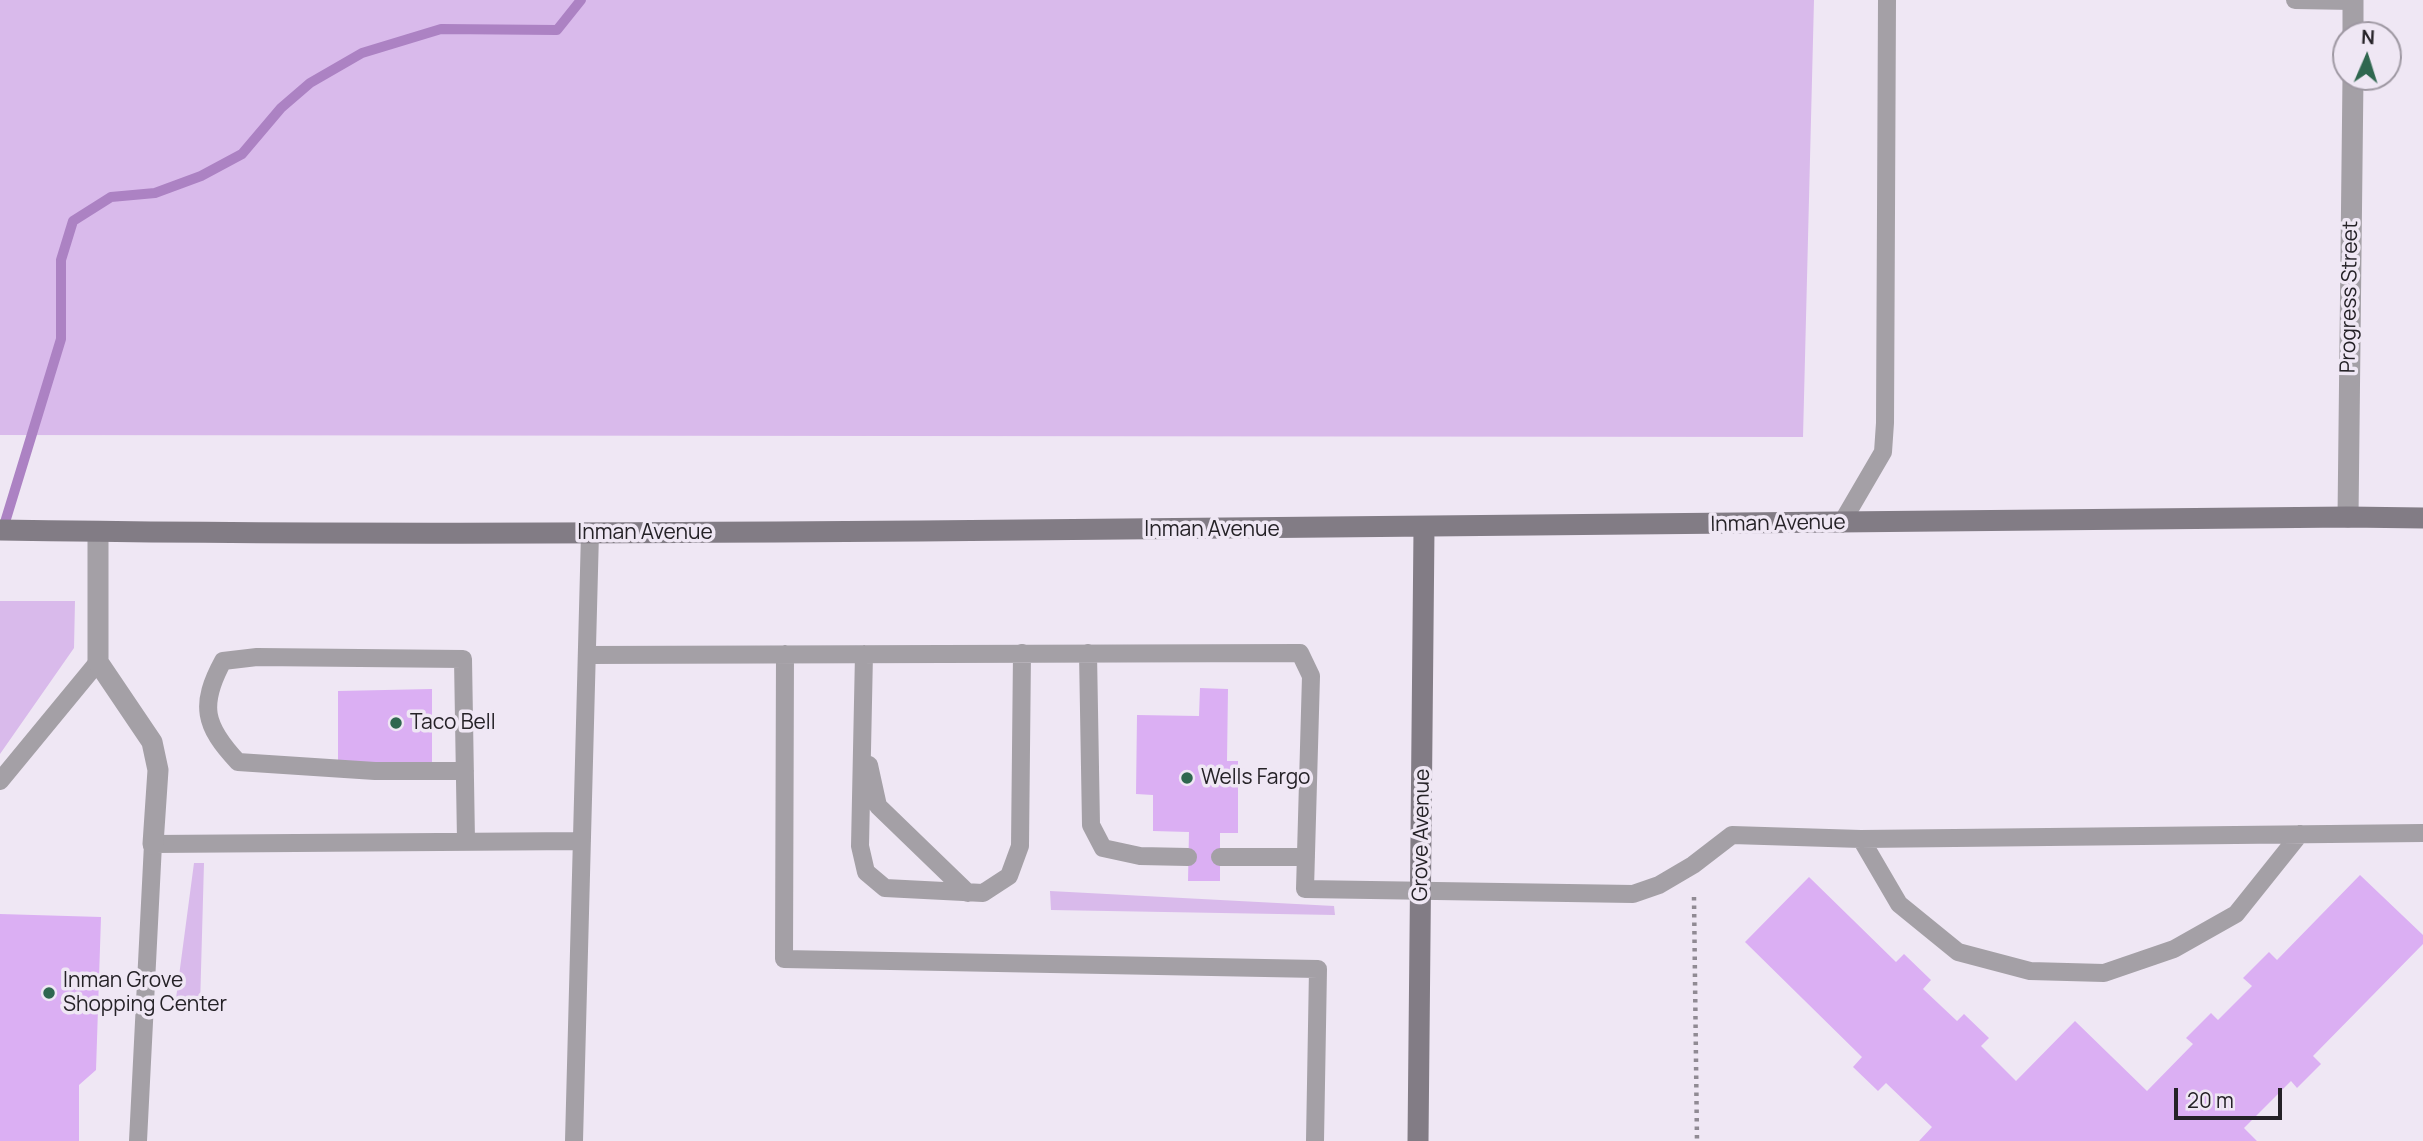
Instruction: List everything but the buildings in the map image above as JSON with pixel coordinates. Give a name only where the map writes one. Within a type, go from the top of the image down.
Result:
[{"type":"main road","name":"Inman Avenue","points":[[0,530],[98,533],[590,533],[1424,529],[2423,518]]},
{"type":"main road","name":"Grove Avenue","points":[[1418,1141],[1424,529]]},
{"type":"street","points":[[2353,0],[2353,21]]},
{"type":"street","name":"Progress Street","points":[[2348,517],[2353,91]]},
{"type":"street","points":[[98,533],[98,662],[152,742],[158,770],[153,844]]},
{"type":"lane","points":[[1841,524],[1883,452],[1887,0]]},
{"type":"lane","points":[[2295,0],[2353,0]]},
{"type":"lane","points":[[574,1141],[590,533]]},
{"type":"lane","points":[[864,654],[860,846],[866,872],[885,888],[983,893],[1009,876],[1020,846],[1022,653]]},
{"type":"lane","points":[[1088,653],[1091,825],[1103,848],[1140,856],[1188,857]]},
{"type":"lane","points":[[587,655],[1300,653],[1311,676],[1305,890],[1633,894],[1659,885],[1693,865],[1732,835],[1861,839],[2423,833]]},
{"type":"lane","points":[[785,654],[784,959],[1318,969],[1315,1141]]},
{"type":"lane","points":[[465,771],[375,771],[238,762],[219,742],[207,713],[211,684],[223,661],[257,657],[463,659],[465,771],[466,841]]},
{"type":"lane","points":[[0,781],[98,662]]},
{"type":"lane","points":[[863,734],[878,806],[968,892]]},
{"type":"lane","points":[[1861,839],[1899,904],[1958,952],[2030,971],[2104,973],[2174,949],[2236,914],[2300,834]]},
{"type":"lane","points":[[138,1141],[153,844],[582,841]]},
{"type":"lane","points":[[1220,857],[1306,857]]},
{"type":"path","points":[[1693,865],[1697,1141]]},
{"type":"shaded area","points":[[0,0],[1814,0],[1803,437],[0,435]]},
{"type":"shaded area","points":[[0,601],[75,601],[74,648],[0,754]]},
{"type":"shaded area","points":[[194,863],[204,863],[200,1006],[175,1006]]},
{"type":"shaded area","points":[[1050,891],[1334,906],[1335,915],[1051,910]]},
{"type":"waterway","points":[[2,532],[61,339],[61,260],[73,221],[111,197],[155,193],[201,176],[242,154],[281,108],[310,83],[362,53],[441,29],[557,30],[581,0]]},
{"type":"place","name":"Taco Bell","points":[[396,723]]},
{"type":"place","name":"Wells Fargo","points":[[1187,778]]},
{"type":"place","name":"Inman Grove Shopping Center","points":[[49,993]]}]
